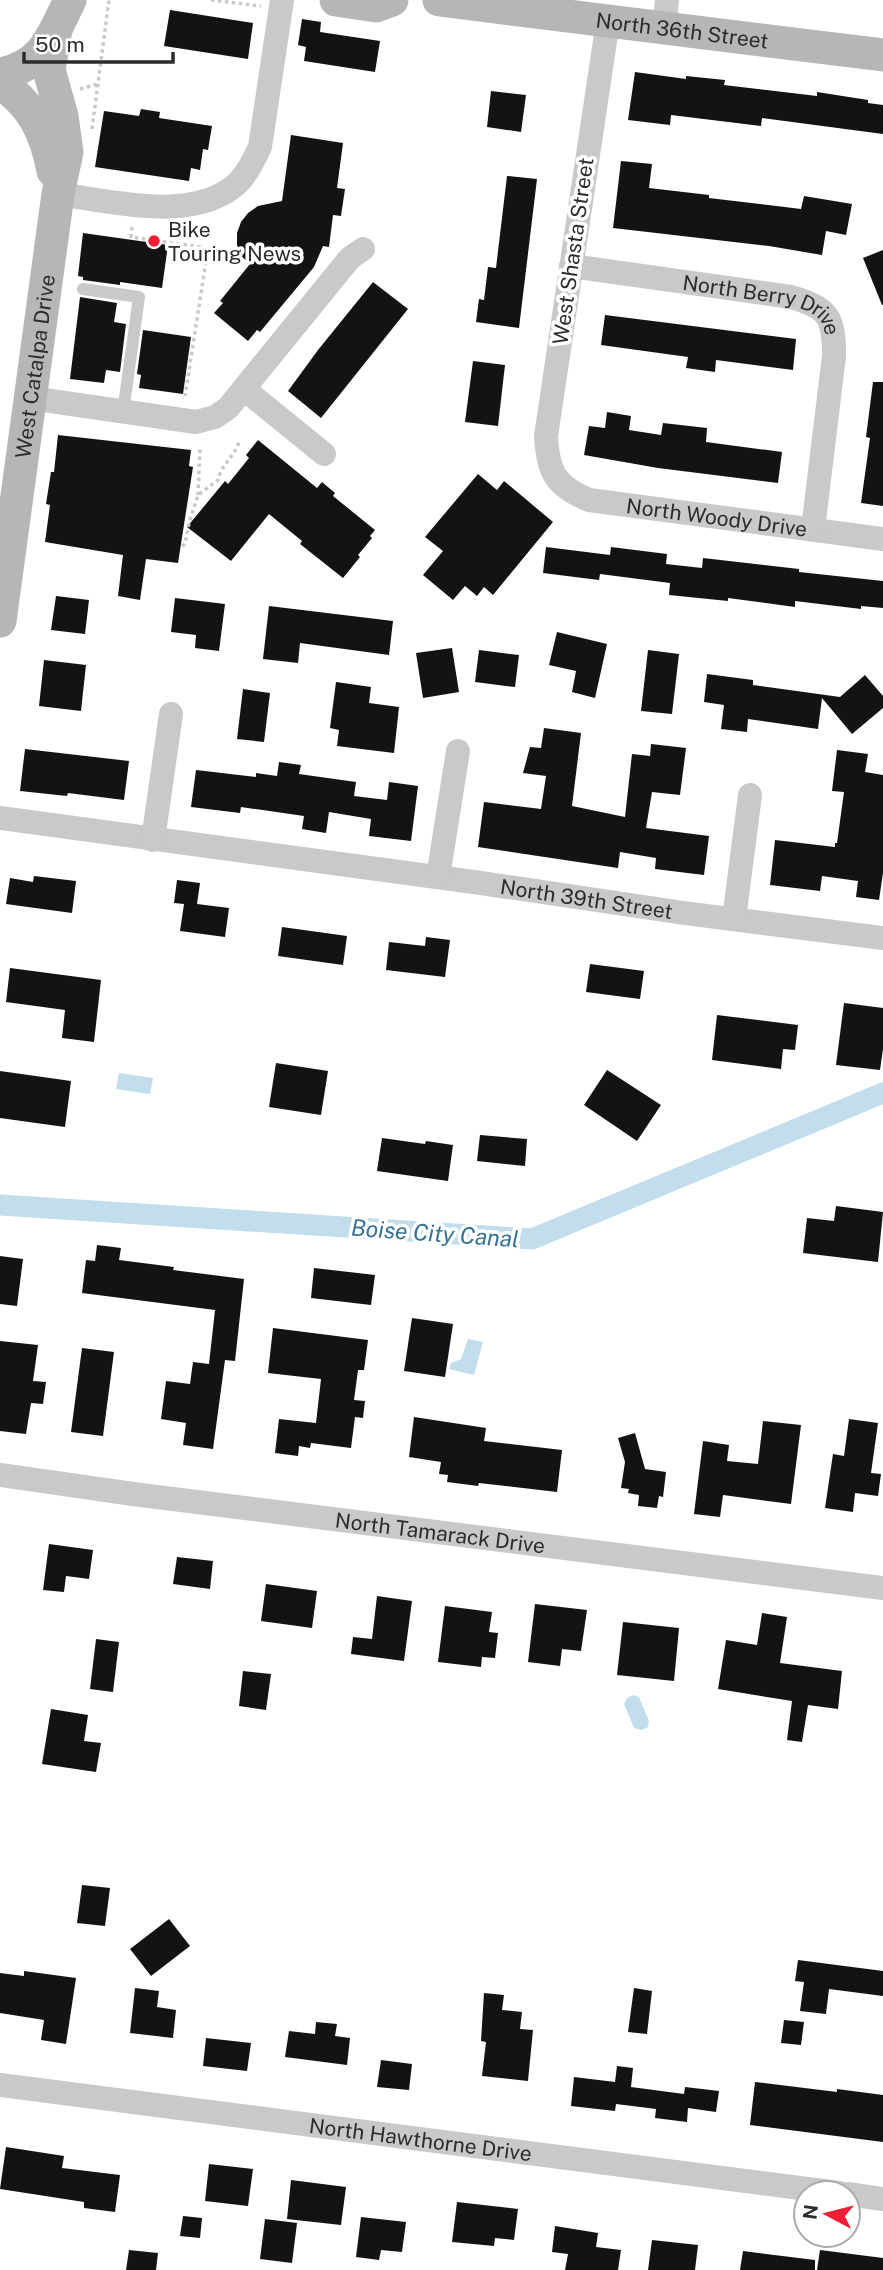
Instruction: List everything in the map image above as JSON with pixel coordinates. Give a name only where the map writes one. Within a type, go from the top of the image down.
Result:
[{"type":"street","points":[[337,0],[376,6],[392,0]]},
{"type":"street","name":"North 36th Street","points":[[439,0],[608,21],[665,14],[883,55]]},
{"type":"street","points":[[58,194],[152,206],[186,207],[214,198],[234,187],[250,169],[260,147],[276,4]]},
{"type":"street","points":[[0,74],[29,65],[40,55],[63,15]]},
{"type":"street","name":"West Catalpa Drive","points":[[0,621],[58,194],[67,152],[62,116],[49,70],[63,15]]},
{"type":"street","name":"West Shasta Street","points":[[555,479],[547,459],[546,436],[608,21]]},
{"type":"street","name":"West Catalpa Drive","points":[[0,83],[24,102],[38,124],[50,153],[58,194]]},
{"type":"street","points":[[30,398],[196,422],[215,416],[228,408],[350,258],[363,249]]},
{"type":"street","name":"North Berry Drive","points":[[571,266],[791,297],[811,303],[827,314],[834,333],[834,356],[813,529]]},
{"type":"street","points":[[244,389],[324,454]]},
{"type":"street","name":"North Woody Drive","points":[[555,479],[569,492],[589,500],[883,539]]},
{"type":"street","points":[[153,840],[171,713]]},
{"type":"street","points":[[438,877],[458,751]]},
{"type":"street","points":[[734,919],[750,795]]},
{"type":"street","name":"North 39th Street","points":[[0,818],[883,939]]},
{"type":"street","name":"North Tamarack Drive","points":[[0,1475],[883,1588]]},
{"type":"street","name":"North Hawthorne Drive","points":[[0,2085],[792,2187]]},
{"type":"street","points":[[862,2196],[883,2199]]},
{"type":"lane","points":[[83,289],[139,297],[124,412]]},
{"type":"path","points":[[90,140],[109,0]]},
{"type":"path","points":[[212,0],[276,4]]},
{"type":"path","points":[[132,227],[131,237],[200,247],[207,255],[185,396]]},
{"type":"path","points":[[198,495],[218,480],[220,471],[232,457],[239,442]]},
{"type":"path","points":[[182,546],[185,544],[198,495],[200,447]]},
{"type":"water","points":[[119,1073],[153,1078],[150,1094],[116,1089]]},
{"type":"water","points":[[468,1339],[483,1342],[474,1375],[449,1369],[451,1363],[461,1359]]},
{"type":"water","points":[[633,1695],[639,1697],[649,1721],[648,1727],[642,1730],[634,1728],[624,1704],[627,1698]]},
{"type":"building","points":[[170,10],[253,23],[248,59],[164,46]]},
{"type":"building","points":[[302,19],[321,22],[320,32],[380,41],[375,72],[304,61],[306,47],[298,45]]},
{"type":"building","points":[[635,72],[686,79],[686,76],[725,80],[724,85],[817,96],[817,92],[868,100],[868,103],[883,105],[883,134],[762,118],[761,126],[671,115],[670,125],[628,120]]},
{"type":"building","points":[[491,91],[526,95],[521,132],[487,127]]},
{"type":"building","points":[[141,109],[160,112],[159,118],[212,126],[208,150],[203,149],[200,170],[191,168],[189,181],[95,167],[104,111],[139,116]]},
{"type":"building","points":[[291,135],[343,143],[337,188],[345,189],[341,216],[333,215],[329,247],[323,246],[314,267],[260,332],[257,330],[248,341],[214,313],[223,303],[220,301],[250,264],[241,256],[237,245],[241,222],[258,206],[282,201]]},
{"type":"building","points":[[621,161],[652,164],[649,188],[801,209],[804,196],[852,204],[846,235],[826,231],[822,255],[769,246],[613,228]]},
{"type":"building","points":[[507,176],[537,179],[519,328],[476,322],[479,299],[484,300],[488,267],[496,268]]},
{"type":"building","points":[[83,233],[168,245],[162,288],[83,280],[83,277],[78,276]]},
{"type":"building","points":[[883,250],[883,305],[882,305],[863,258]]},
{"type":"building","points":[[373,282],[408,309],[321,418],[288,391]]},
{"type":"building","points":[[80,297],[117,303],[114,322],[126,324],[120,372],[106,370],[104,383],[70,379]]},
{"type":"building","points":[[605,315],[796,339],[793,370],[716,360],[715,372],[686,368],[688,357],[601,345]]},
{"type":"building","points":[[143,330],[191,337],[183,394],[139,388],[141,375],[137,374]]},
{"type":"building","points":[[473,361],[505,365],[498,426],[465,422]]},
{"type":"building","points":[[873,382],[883,382],[883,506],[861,503],[870,438],[866,437]]},
{"type":"building","points":[[607,412],[631,416],[629,430],[661,435],[663,423],[707,428],[706,442],[782,452],[778,483],[658,468],[584,455],[589,426],[605,428]]},
{"type":"building","points":[[58,435],[191,450],[189,466],[193,467],[178,563],[146,559],[140,600],[118,596],[123,555],[45,542],[50,505],[46,504],[51,472],[54,472]]},
{"type":"building","points":[[258,440],[317,488],[322,482],[335,493],[333,496],[375,530],[358,555],[360,557],[343,578],[300,544],[302,541],[269,514],[231,561],[187,527],[225,481],[228,484],[249,458],[246,455]]},
{"type":"building","points":[[478,474],[497,490],[504,481],[553,522],[493,595],[484,587],[477,596],[465,586],[453,600],[423,575],[443,551],[425,537]]},
{"type":"building","points":[[546,547],[610,555],[611,547],[667,554],[666,564],[702,568],[703,558],[883,581],[883,608],[861,606],[861,609],[795,601],[795,607],[728,598],[728,601],[669,595],[670,583],[600,574],[599,580],[543,573]]},
{"type":"building","points":[[56,596],[89,600],[85,634],[51,630]]},
{"type":"building","points":[[175,598],[225,604],[219,651],[195,648],[196,635],[171,632]]},
{"type":"building","points":[[269,606],[393,621],[389,655],[300,643],[298,663],[263,659]]},
{"type":"building","points":[[557,632],[607,644],[595,698],[572,692],[576,671],[549,665]]},
{"type":"building","points":[[452,648],[459,692],[423,698],[416,653]]},
{"type":"building","points":[[479,650],[519,655],[515,687],[475,682]]},
{"type":"building","points":[[648,650],[679,654],[672,714],[641,711]]},
{"type":"building","points":[[44,660],[86,665],[81,711],[39,706]]},
{"type":"building","points":[[707,674],[753,680],[753,685],[840,697],[865,675],[883,696],[883,708],[852,734],[822,698],[818,729],[748,719],[747,732],[721,729],[724,705],[704,702]]},
{"type":"building","points":[[336,682],[371,687],[369,703],[399,707],[394,753],[337,746],[339,730],[330,728]]},
{"type":"building","points":[[243,689],[270,693],[264,742],[237,739]]},
{"type":"building","points":[[544,728],[581,733],[572,806],[625,817],[632,754],[650,756],[651,744],[686,748],[680,795],[652,792],[646,828],[709,836],[704,875],[655,869],[656,858],[620,852],[618,868],[478,847],[484,802],[541,809],[546,776],[523,773],[530,747],[541,748]]},
{"type":"building","points":[[25,749],[129,761],[124,800],[68,793],[67,796],[20,791]]},
{"type":"building","points":[[837,750],[868,754],[865,772],[883,775],[883,873],[879,900],[856,897],[858,881],[822,876],[820,891],[770,885],[775,840],[835,847],[837,843],[844,792],[832,791]]},
{"type":"building","points":[[279,762],[301,765],[299,774],[356,782],[354,796],[387,800],[389,782],[418,786],[411,841],[369,836],[371,819],[329,812],[326,833],[302,829],[304,816],[241,807],[240,813],[191,807],[196,770],[256,777],[256,773],[277,776]]},
{"type":"building","points":[[34,876],[76,881],[72,913],[6,904],[10,878],[33,882]]},
{"type":"building","points":[[177,880],[200,883],[197,904],[229,908],[225,937],[180,931],[184,904],[174,903]]},
{"type":"building","points":[[282,927],[347,936],[343,965],[278,956]]},
{"type":"building","points":[[426,937],[450,940],[445,977],[386,970],[389,942],[425,946]]},
{"type":"building","points":[[590,964],[644,971],[640,999],[586,992]]},
{"type":"building","points":[[10,968],[101,980],[94,1042],[62,1038],[65,1010],[6,1002]]},
{"type":"building","points":[[844,1003],[883,1008],[880,1070],[836,1065]]},
{"type":"building","points":[[717,1015],[798,1025],[795,1050],[783,1049],[781,1069],[712,1060]]},
{"type":"building","points":[[276,1063],[328,1071],[321,1115],[269,1107]]},
{"type":"building","points":[[607,1070],[661,1105],[637,1141],[584,1105]]},
{"type":"building","points":[[0,1071],[71,1081],[65,1127],[0,1118]]},
{"type":"building","points":[[480,1135],[527,1139],[525,1166],[477,1161]]},
{"type":"building","points":[[382,1138],[453,1145],[448,1181],[377,1171]]},
{"type":"building","points":[[836,1206],[883,1212],[878,1262],[803,1253],[807,1218],[834,1221]]},
{"type":"building","points":[[97,1245],[121,1248],[119,1260],[244,1279],[235,1361],[225,1360],[213,1449],[183,1445],[186,1423],[161,1419],[166,1381],[190,1384],[193,1362],[209,1364],[215,1310],[82,1293],[86,1260],[95,1261]]},
{"type":"building","points":[[0,1256],[23,1259],[17,1306],[0,1304]]},
{"type":"building","points":[[314,1268],[375,1275],[371,1305],[311,1298]]},
{"type":"building","points":[[412,1318],[453,1324],[445,1377],[404,1371]]},
{"type":"building","points":[[273,1328],[368,1340],[364,1370],[358,1370],[354,1400],[365,1401],[363,1418],[355,1417],[351,1448],[311,1443],[310,1448],[299,1446],[298,1456],[275,1453],[279,1419],[316,1423],[321,1379],[268,1373]]},
{"type":"building","points":[[0,1341],[38,1345],[33,1381],[46,1382],[43,1404],[31,1403],[26,1434],[0,1431]]},
{"type":"building","points":[[82,1348],[114,1352],[103,1436],[71,1432]]},
{"type":"building","points":[[414,1417],[486,1428],[484,1441],[562,1450],[557,1492],[447,1482],[448,1475],[439,1474],[441,1462],[409,1457]]},
{"type":"building","points":[[849,1419],[878,1423],[871,1473],[881,1474],[878,1496],[855,1493],[853,1512],[825,1508],[833,1454],[844,1456]]},
{"type":"building","points":[[763,1421],[801,1425],[791,1504],[723,1495],[720,1517],[694,1514],[703,1441],[729,1445],[727,1461],[758,1464]]},
{"type":"building","points":[[635,1433],[645,1469],[666,1472],[663,1497],[659,1496],[657,1508],[638,1506],[639,1495],[628,1493],[629,1489],[621,1488],[625,1462],[618,1438]]},
{"type":"building","points":[[49,1544],[93,1550],[89,1579],[66,1576],[64,1592],[43,1590]]},
{"type":"building","points":[[177,1557],[213,1561],[210,1589],[173,1584]]},
{"type":"building","points":[[266,1584],[317,1591],[312,1628],[261,1621]]},
{"type":"building","points":[[377,1596],[412,1601],[404,1661],[351,1654],[353,1637],[372,1639]]},
{"type":"building","points":[[535,1604],[587,1610],[581,1651],[562,1649],[560,1666],[528,1662]]},
{"type":"building","points":[[445,1606],[492,1612],[489,1632],[498,1633],[495,1658],[482,1657],[481,1667],[438,1662]]},
{"type":"building","points":[[762,1613],[787,1617],[780,1663],[842,1671],[838,1709],[808,1705],[802,1742],[787,1740],[792,1701],[718,1689],[726,1640],[757,1645]]},
{"type":"building","points":[[623,1622],[679,1628],[674,1681],[617,1675]]},
{"type":"building","points":[[96,1639],[119,1642],[113,1692],[90,1689]]},
{"type":"building","points":[[243,1671],[271,1674],[266,1710],[239,1706]]},
{"type":"building","points":[[51,1709],[88,1715],[84,1741],[101,1743],[96,1772],[42,1764]]},
{"type":"building","points":[[82,1885],[110,1888],[105,1926],[77,1923]]},
{"type":"building","points":[[169,1919],[190,1946],[151,1976],[130,1949]]},
{"type":"building","points":[[798,1960],[883,1971],[883,1996],[829,1989],[826,2014],[800,2011],[804,1982],[795,1981]]},
{"type":"building","points":[[24,1971],[76,1978],[66,2044],[41,2040],[44,2020],[0,2013],[0,1973],[24,1976]]},
{"type":"building","points":[[135,1988],[159,1991],[157,2007],[176,2010],[173,2038],[130,2033]]},
{"type":"building","points":[[634,1988],[652,1991],[647,2034],[628,2032]]},
{"type":"building","points":[[484,1993],[504,1995],[502,2010],[522,2012],[520,2029],[533,2030],[528,2081],[482,2076],[486,2042],[481,2041]]},
{"type":"building","points":[[784,2020],[804,2022],[801,2045],[781,2043]]},
{"type":"building","points":[[316,2022],[337,2024],[335,2036],[350,2038],[347,2065],[285,2057],[289,2031],[315,2034]]},
{"type":"building","points":[[206,2038],[251,2043],[247,2071],[203,2066]]},
{"type":"building","points":[[381,2060],[412,2064],[409,2090],[377,2087]]},
{"type":"building","points":[[617,2066],[633,2068],[631,2087],[684,2094],[685,2087],[719,2091],[716,2112],[688,2108],[687,2122],[655,2118],[656,2109],[616,2104],[615,2111],[571,2106],[574,2077],[615,2082]]},
{"type":"building","points":[[755,2082],[883,2095],[883,2142],[750,2125]]},
{"type":"building","points":[[6,2147],[64,2156],[62,2168],[120,2175],[115,2212],[84,2208],[84,2202],[0,2189]]},
{"type":"building","points":[[209,2164],[253,2169],[248,2206],[205,2201]]},
{"type":"building","points":[[291,2180],[346,2187],[341,2225],[287,2219]]},
{"type":"building","points":[[457,2202],[518,2209],[514,2240],[495,2238],[494,2246],[452,2242]]},
{"type":"building","points":[[183,2216],[202,2218],[200,2238],[180,2236]]},
{"type":"building","points":[[361,2217],[406,2222],[402,2252],[381,2250],[379,2260],[356,2257]]},
{"type":"building","points":[[265,2219],[297,2223],[292,2263],[260,2259]]},
{"type":"building","points":[[555,2226],[598,2233],[596,2247],[621,2250],[618,2270],[565,2270],[568,2254],[552,2252]]},
{"type":"building","points":[[652,2240],[698,2245],[695,2270],[648,2270]]},
{"type":"building","points":[[129,2250],[158,2253],[156,2270],[126,2270]]},
{"type":"building","points":[[820,2250],[883,2258],[883,2270],[817,2270]]},
{"type":"building","points":[[743,2251],[815,2260],[815,2270],[740,2270]]},
{"type":"waterway","name":"Boise City Canal","points":[[0,1205],[532,1239],[883,1093]]},
{"type":"place","name":"Bike Touring News","points":[[154,241]]}]
